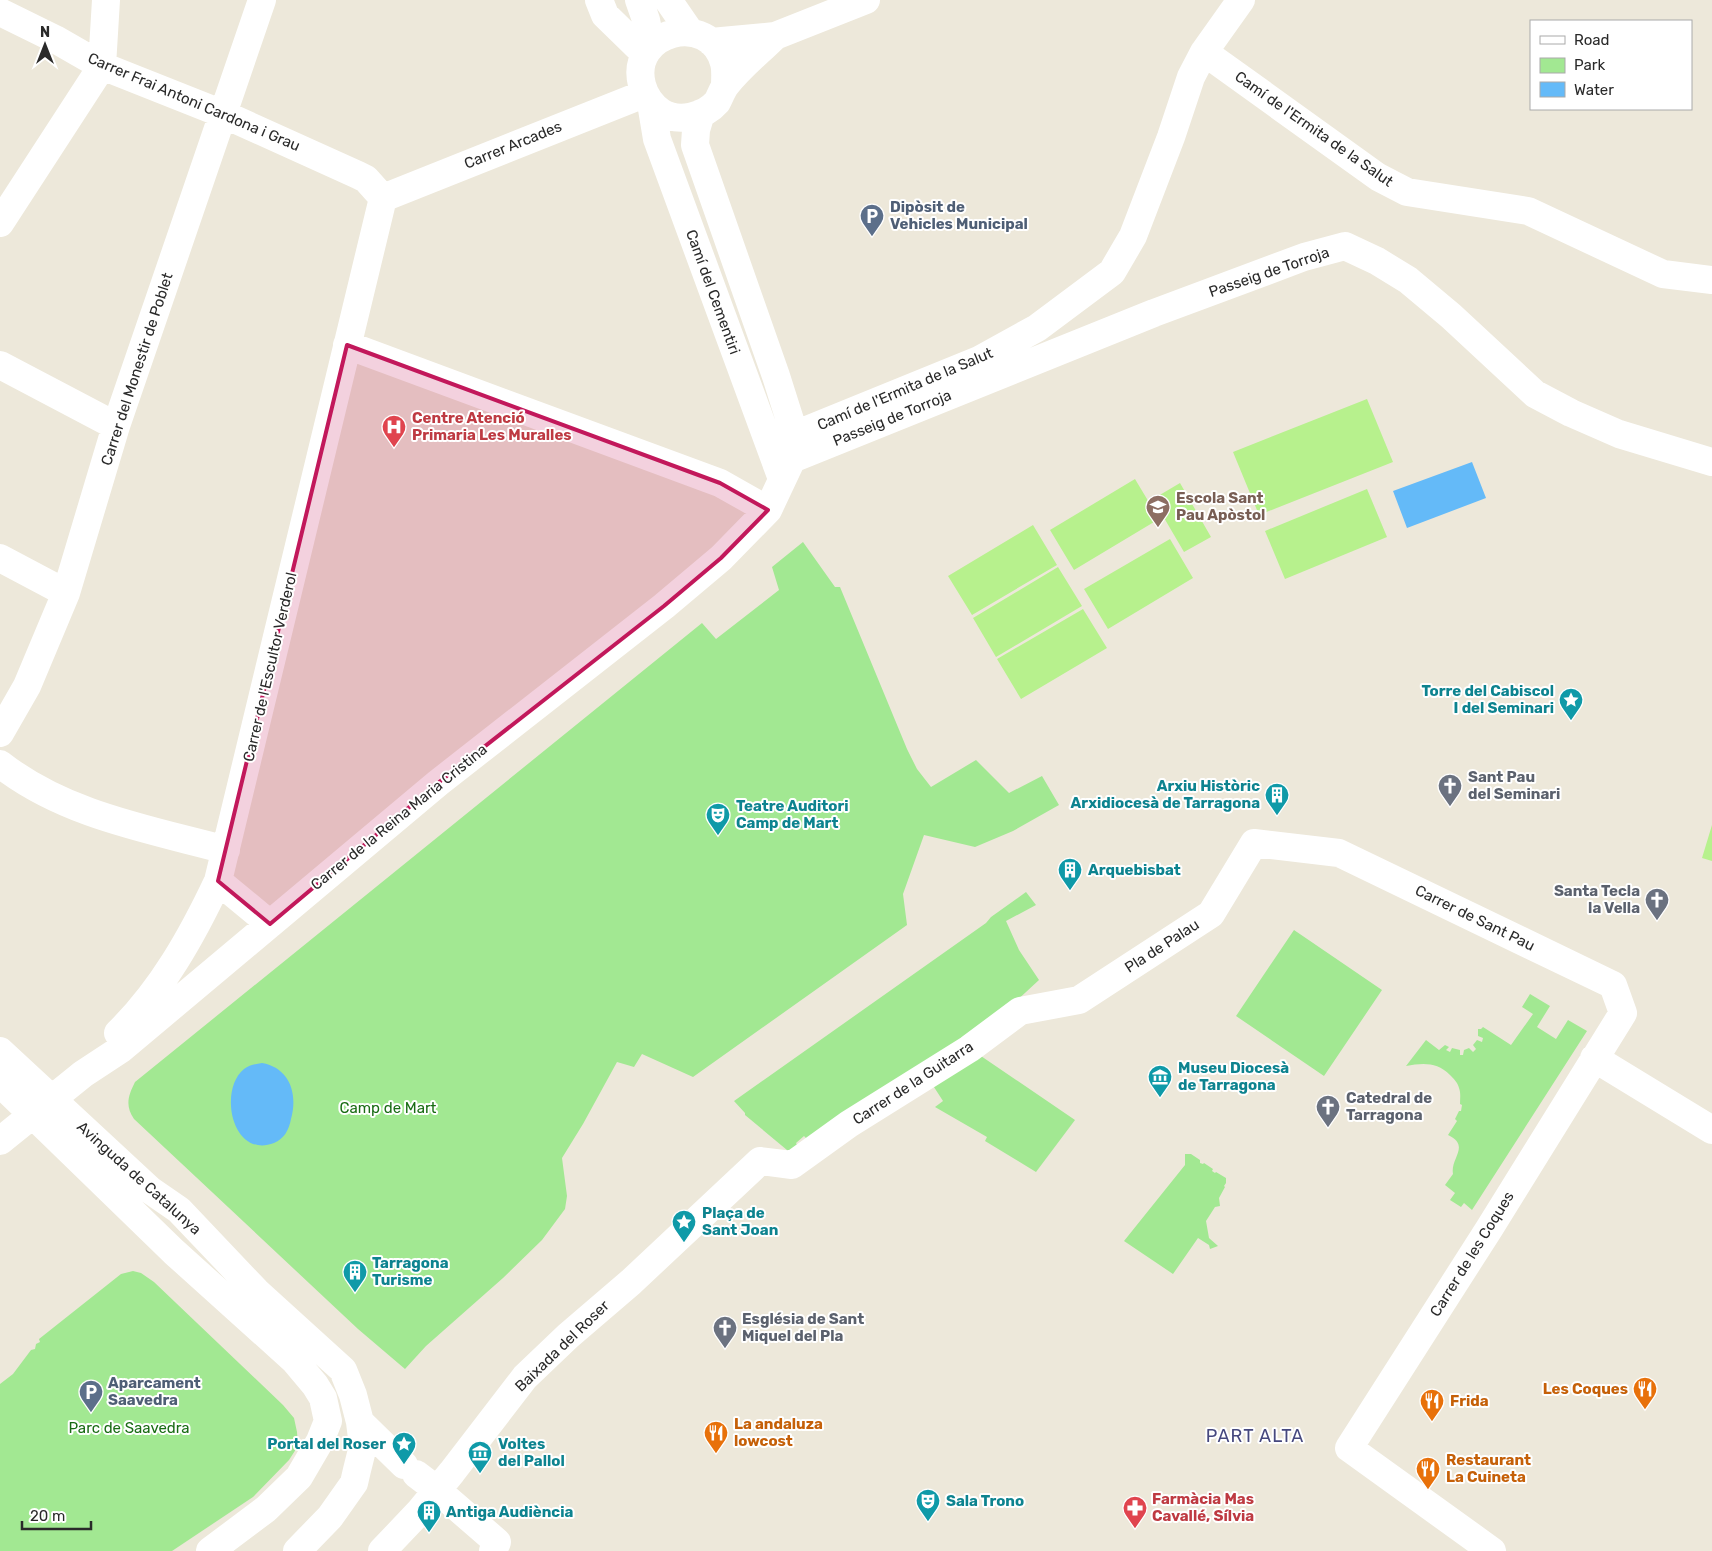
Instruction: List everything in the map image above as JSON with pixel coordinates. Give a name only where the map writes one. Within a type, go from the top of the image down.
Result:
[{"type":"street","points":[[0,223],[102,66],[106,0]]},
{"type":"street","name":"Carrer del Monestir de Poblet","points":[[0,732],[27,686],[66,593],[116,426],[262,0]]},
{"type":"street","points":[[599,0],[605,15],[648,50]]},
{"type":"street","points":[[639,0],[646,20],[648,50]]},
{"type":"street","points":[[668,0],[701,37],[721,54],[725,65],[725,86]]},
{"type":"street","points":[[774,36],[725,86],[718,100],[711,107],[694,117],[681,118],[662,112],[648,98],[640,77],[640,65],[648,50],[663,36],[678,32],[701,37],[774,36],[866,0]]},
{"type":"street","name":"Camí de l'Ermita de la Salut","points":[[790,458],[807,430],[980,360],[1037,328],[1112,272],[1133,236],[1191,77],[1204,52],[1241,0]]},
{"type":"street","name":"Carrer Frai Antoni Cardona i Grau","points":[[0,12],[102,66],[223,114],[366,179],[383,198]]},
{"type":"street","name":"Camí de l'Ermita de la Salut","points":[[1204,52],[1378,177],[1407,192],[1528,211],[1663,274],[1712,280]]},
{"type":"street","name":"Carrer Arcades","points":[[383,198],[648,98]]},
{"type":"street","name":"Camí del Cementiri","points":[[648,98],[657,139],[790,458]]},
{"type":"street","name":"Camí del Cementiri","points":[[701,113],[696,130],[695,145],[772,367],[790,458]]},
{"type":"street","name":"Carrer de l'Escultor Verderol","points":[[49,1101],[133,1018],[169,972],[196,928],[218,881],[383,198]]},
{"type":"street","name":"Passeig de Torroja","points":[[790,458],[1154,313],[1304,257],[1345,246],[1377,260],[1408,280],[1451,316],[1535,394],[1571,413],[1619,434],[1712,462]]},
{"type":"street","points":[[347,345],[720,483],[768,510]]},
{"type":"street","points":[[0,364],[116,426]]},
{"type":"street","name":"Carrer de la Reina Maria Cristina","points":[[0,1140],[49,1101],[121,1050],[438,783],[664,606],[721,558],[768,510],[790,458]]},
{"type":"street","points":[[0,558],[66,593]]},
{"type":"street","points":[[0,764],[19,779],[60,800],[101,817],[226,850]]},
{"type":"street","name":"Pla de Palau","points":[[1037,1008],[1079,1000],[1212,914],[1254,843]]},
{"type":"street","name":"Carrer de Sant Pau","points":[[1254,843],[1340,852],[1613,985],[1623,1013],[1594,1058]]},
{"type":"street","points":[[218,881],[270,924]]},
{"type":"street","name":"Carrer de la Guitarra","points":[[630,1282],[760,1161],[792,1165],[849,1124],[969,1049],[1020,1011],[1037,1008]]},
{"type":"street","name":"Avinguda de Catalunya","points":[[0,1051],[49,1101],[150,1190],[179,1210],[256,1291],[343,1370],[353,1395],[360,1422],[363,1446],[354,1483],[330,1517],[297,1551]]},
{"type":"street","points":[[1594,1058],[1712,1130]]},
{"type":"street","name":"Carrer de les Coques","points":[[1492,1551],[1349,1448],[1489,1229],[1594,1058]]},
{"type":"street","name":"Avinguda de Catalunya","points":[[0,1083],[49,1101],[174,1252],[294,1360],[315,1385],[323,1398],[328,1421],[320,1441],[299,1477],[266,1509],[210,1551]]},
{"type":"street","name":"Baixada del Roser","points":[[382,1551],[426,1482],[524,1377],[630,1282]]},
{"type":"street","points":[[360,1422],[426,1482],[497,1542],[493,1551]]},
{"type":"highlighted area","points":[[347,345],[720,483],[768,510],[721,558],[664,606],[438,783],[270,924],[218,881]]},
{"type":"green space","points":[[1367,399],[1393,462],[1259,515],[1233,452]]},
{"type":"green space","points":[[1135,479],[1159,519],[1074,570],[1050,530]]},
{"type":"green space","points":[[1180,483],[1211,537],[1184,552],[1153,499]]},
{"type":"green space","points":[[1367,489],[1387,537],[1285,579],[1265,531]]},
{"type":"green space","points":[[1033,525],[1057,565],[972,615],[948,576]]},
{"type":"green space","points":[[1170,539],[1193,578],[1108,629],[1084,589]]},
{"type":"green space","name":"Camp de Mart","points":[[803,542],[835,587],[840,587],[907,749],[917,769],[931,787],[976,760],[1009,793],[1042,776],[1059,805],[1013,831],[975,847],[924,835],[903,894],[907,925],[693,1077],[642,1054],[634,1067],[617,1062],[562,1158],[567,1196],[565,1209],[542,1240],[503,1278],[426,1346],[405,1369],[358,1329],[134,1119],[129,1110],[128,1101],[135,1082],[702,623],[716,639],[779,590],[772,567]]},
{"type":"green space","points":[[1058,567],[1082,606],[996,657],[973,618]]},
{"type":"green space","points":[[1083,609],[1107,648],[1021,699],[997,659]]},
{"type":"green space","points":[[1712,825],[1712,861],[1702,858]]},
{"type":"green space","points":[[1026,892],[1036,905],[1006,921],[1019,950],[1039,980],[1014,1003],[809,1141],[804,1136],[796,1143],[799,1149],[793,1155],[745,1115],[734,1101],[986,923],[991,917]]},
{"type":"green space","points":[[1294,930],[1382,990],[1324,1076],[1236,1016]]},
{"type":"green space","points":[[1530,994],[1550,1006],[1537,1027],[1556,1039],[1568,1020],[1587,1031],[1472,1210],[1464,1203],[1461,1207],[1450,1200],[1455,1193],[1445,1185],[1453,1174],[1459,1148],[1455,1139],[1448,1135],[1457,1121],[1455,1119],[1459,1111],[1461,1111],[1462,1105],[1460,1104],[1458,1086],[1456,1081],[1445,1071],[1430,1064],[1406,1066],[1426,1040],[1439,1050],[1445,1045],[1449,1047],[1446,1050],[1450,1052],[1452,1048],[1460,1050],[1460,1055],[1463,1055],[1464,1050],[1469,1048],[1473,1052],[1476,1049],[1473,1045],[1477,1040],[1482,1042],[1483,1038],[1478,1036],[1478,1029],[1483,1027],[1511,1045],[1533,1014],[1522,1007]]},
{"type":"green space","points":[[978,1054],[1075,1120],[1036,1172],[985,1141],[987,1137],[935,1107],[943,1101],[932,1084]]},
{"type":"green space","points":[[1185,1154],[1191,1154],[1200,1160],[1200,1163],[1204,1163],[1213,1169],[1212,1171],[1226,1178],[1226,1183],[1219,1198],[1220,1206],[1215,1207],[1206,1221],[1209,1238],[1218,1246],[1210,1249],[1209,1245],[1198,1238],[1173,1274],[1124,1241],[1185,1165]]},
{"type":"green space","name":"Parc de Saavedra","points":[[133,1271],[141,1273],[154,1282],[283,1405],[294,1418],[298,1446],[289,1460],[253,1497],[172,1551],[0,1551],[0,1384],[13,1374],[31,1350],[35,1349],[36,1344],[40,1342],[39,1339],[121,1274]]},
{"type":"water","points":[[1472,462],[1486,498],[1407,528],[1393,491]]},
{"type":"water","points":[[262,1063],[272,1066],[285,1076],[292,1092],[293,1110],[286,1134],[274,1143],[260,1145],[248,1141],[239,1132],[231,1106],[232,1092],[236,1079],[244,1069]]},
{"type":"place","name":"Dipòsit de Vehicles Municipal","points":[[872,237]]},
{"type":"place","name":"Centre Atenció Primaria Les Muralles","points":[[394,448]]},
{"type":"place","name":"Escola Sant Pau Apòstol","points":[[1158,528]]},
{"type":"place","name":"Torre del Cabiscol I del Seminari","points":[[1571,721]]},
{"type":"place","name":"Sant Pau del Seminari","points":[[1450,807]]},
{"type":"place","name":"Arxiu Històric Arxidiocesà de Tarragona","points":[[1277,816]]},
{"type":"place","name":"Teatre Auditori Camp de Mart","points":[[718,836]]},
{"type":"place","name":"Arquebisbat","points":[[1070,891]]},
{"type":"place","name":"Santa Tecla la Vella","points":[[1657,921]]},
{"type":"place","name":"Museu Diocesà de Tarragona","points":[[1160,1098]]},
{"type":"place","name":"Catedral de Tarragona","points":[[1328,1128]]},
{"type":"place","name":"Plaça de Sant Joan","points":[[684,1243]]},
{"type":"place","name":"Tarragona Turisme","points":[[355,1293]]},
{"type":"place","name":"Església de Sant Miquel del Pla","points":[[725,1349]]},
{"type":"place","name":"Les Coques","points":[[1645,1410]]},
{"type":"place","name":"Aparcament Saavedra","points":[[91,1413]]},
{"type":"place","name":"Frida","points":[[1432,1422]]},
{"type":"place","name":"La andaluza lowcost","points":[[716,1454]]},
{"type":"place","name":"Portal del Roser","points":[[404,1465]]},
{"type":"place","name":"Voltes del Pallol","points":[[480,1474]]},
{"type":"place","name":"Restaurant La Cuineta","points":[[1428,1490]]},
{"type":"place","name":"Sala Trono","points":[[928,1522]]},
{"type":"place","name":"Farmàcia Mas Cavallé, Sílvia","points":[[1135,1529]]},
{"type":"place","name":"Antiga Audiència","points":[[429,1533]]},
{"type":"district","name":"PART ALTA","points":[[1255,1436]]}]
